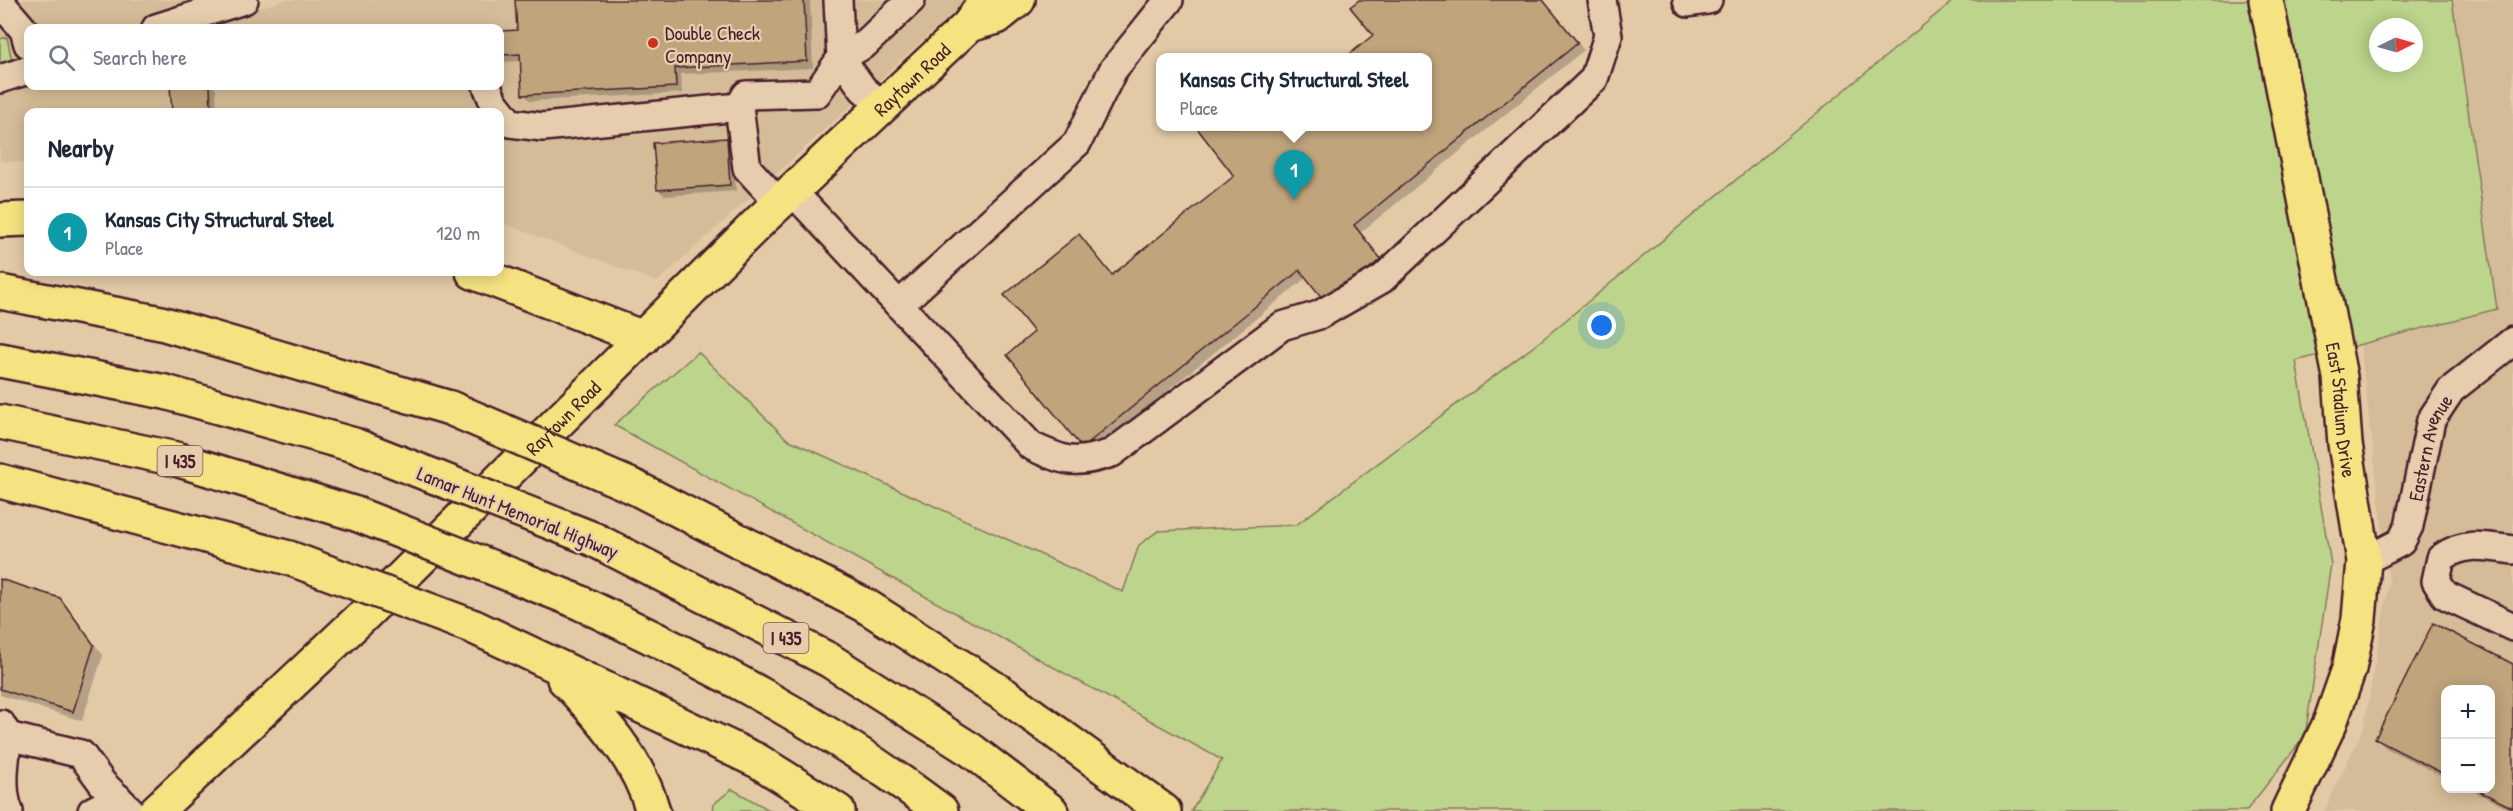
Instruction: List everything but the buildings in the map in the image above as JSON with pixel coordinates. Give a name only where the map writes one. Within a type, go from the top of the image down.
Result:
[{"type":"main road","name":"Raytown Road","points":[[156,811],[363,616],[786,197],[978,13],[997,16],[1018,0]]},
{"type":"main road","name":"East Stadium Drive","points":[[2266,0],[2340,377],[2345,444],[2364,561],[2359,619],[2349,669],[2330,723],[2288,811]]},
{"type":"main road","points":[[0,220],[24,219]]},
{"type":"main road","points":[[482,276],[643,338]]},
{"type":"main road","points":[[0,292],[161,323],[450,408],[634,487],[866,606],[1006,696],[1162,810]]},
{"type":"main road","name":"Lamar Hunt Memorial Highway","points":[[0,360],[165,392],[354,445],[593,539],[829,660],[971,750],[1051,811]]},
{"type":"main road","name":"I 435","points":[[0,422],[176,459],[356,514],[572,599],[661,641],[782,704],[931,804]]},
{"type":"main road","points":[[0,481],[290,558],[474,627],[550,665],[758,761],[838,811]]},
{"type":"main road","points":[[550,665],[595,711],[628,754],[653,811]]},
{"type":"street","points":[[169,24],[244,0]]},
{"type":"street","points":[[838,0],[841,58],[863,89],[883,106]]},
{"type":"street","points":[[911,0],[865,44],[841,58],[817,93],[746,95],[739,107],[747,168],[786,197],[899,305],[1031,446],[1064,461],[1088,461],[1112,453],[1281,326],[1318,315],[1382,279],[1594,79],[1608,36],[1602,0]]},
{"type":"street","points":[[899,305],[1077,143],[1113,70],[1169,0]]},
{"type":"street","points":[[1687,0],[1688,3],[1708,0]]},
{"type":"street","points":[[0,2],[24,30]]},
{"type":"street","points":[[0,79],[24,71]]},
{"type":"street","points":[[489,90],[498,108]]},
{"type":"street","points":[[504,115],[510,123],[543,127],[739,107]]},
{"type":"street","name":"Eastern Avenue","points":[[2364,561],[2401,542],[2409,526],[2430,420],[2451,390],[2513,342]]},
{"type":"street","points":[[2513,550],[2484,546],[2456,548],[2441,558],[2436,581],[2445,595],[2513,627]]},
{"type":"street","points":[[9,811],[3,796],[3,733],[81,754],[103,784],[125,805]]},
{"type":"street","points":[[92,811],[125,805]]},
{"type":"shaded area","points":[[0,0],[210,0],[138,24],[24,24],[24,63],[13,67],[7,37],[0,39]]},
{"type":"shaded area","points":[[284,0],[967,0],[657,282],[504,224],[504,108],[24,108],[24,163],[0,161],[0,94],[24,86],[24,90],[504,90],[504,24],[210,24]]},
{"type":"shaded area","points":[[2452,0],[2513,0],[2513,811],[2324,811],[2364,727],[2389,581],[2360,344],[2497,308]]},
{"type":"green space","points":[[1954,0],[2452,0],[2497,309],[2296,361],[2331,564],[2305,736],[2246,811],[1191,811],[1222,760],[614,425],[698,352],[787,439],[1123,592],[1139,545],[1158,531],[1296,525],[1538,343]]},
{"type":"green space","points":[[7,37],[13,67],[0,71],[0,39]]},
{"type":"green space","points":[[732,789],[771,811],[713,811],[714,804]]},
{"type":"place","name":"Double Check Company","points":[[653,43]]},
{"type":"place","name":"Kansas City Structural Steel","points":[[1294,200]]}]
